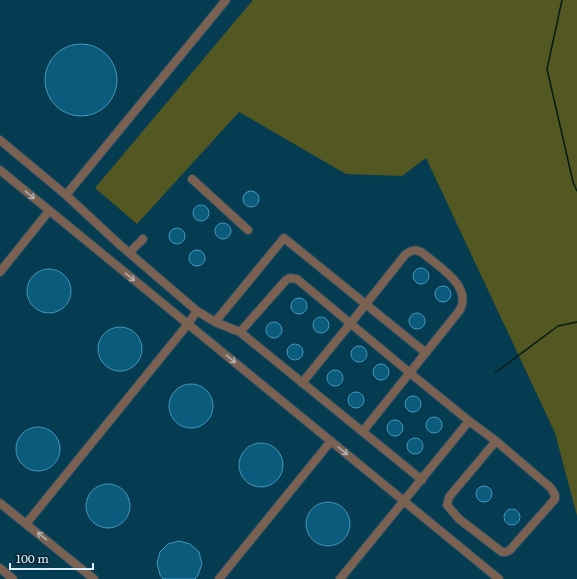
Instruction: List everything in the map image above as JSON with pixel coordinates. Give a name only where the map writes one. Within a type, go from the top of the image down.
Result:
[{"type":"lane","points":[[66,195],[226,0]]},
{"type":"lane","points":[[0,140],[66,195],[129,253],[196,311],[215,322],[240,332],[422,480]]},
{"type":"lane","points":[[0,170],[404,500],[493,577]]},
{"type":"lane","points":[[192,179],[248,230]]},
{"type":"lane","points":[[0,272],[49,211]]},
{"type":"lane","points":[[215,322],[284,238],[364,307],[426,353]]},
{"type":"lane","points":[[129,253],[143,239]]},
{"type":"lane","points":[[302,383],[405,255],[414,250],[418,250],[424,254],[455,281],[463,297],[460,310],[362,432]]},
{"type":"lane","points":[[240,332],[286,280],[294,278],[298,279],[353,321],[410,373],[496,441],[551,488],[555,495],[555,499],[510,550],[506,552],[502,552],[459,519],[447,505],[449,497],[496,441]]},
{"type":"lane","points":[[26,524],[188,324],[196,311]]},
{"type":"lane","points":[[340,579],[469,421]]},
{"type":"lane","points":[[219,579],[331,441]]},
{"type":"lane","points":[[0,503],[94,579]]},
{"type":"lane","points":[[0,568],[13,579]]},
{"type":"shaded area","points":[[0,0],[443,0],[426,157],[555,433],[577,516],[577,579],[0,579]]},
{"type":"green space","points":[[253,0],[577,0],[577,516],[555,433],[426,158],[402,176],[346,174],[239,112],[137,224],[95,188]]},
{"type":"building","points":[[74,44],[88,44],[95,46],[107,54],[115,66],[117,80],[115,94],[107,106],[95,114],[88,116],[74,116],[67,114],[55,106],[47,94],[45,87],[45,73],[47,66],[55,54],[67,46]]},
{"type":"building","points":[[248,191],[254,191],[259,196],[257,205],[254,207],[248,207],[243,202],[243,196]]},
{"type":"building","points":[[198,205],[204,205],[209,210],[207,219],[204,221],[198,221],[193,216],[193,210]]},
{"type":"building","points":[[220,223],[226,223],[231,228],[229,237],[226,239],[220,239],[215,234],[215,228]]},
{"type":"building","points":[[174,228],[180,228],[185,233],[183,242],[180,244],[174,244],[169,239],[169,233]]},
{"type":"building","points":[[194,250],[200,250],[205,255],[203,264],[200,266],[194,266],[189,261],[189,255]]},
{"type":"building","points":[[418,268],[424,268],[429,273],[427,282],[424,284],[418,284],[413,279],[413,273]]},
{"type":"building","points":[[45,269],[53,269],[58,270],[65,275],[70,282],[70,300],[65,307],[58,312],[45,313],[37,310],[30,303],[27,295],[27,287],[30,279],[37,272]]},
{"type":"building","points":[[440,286],[446,286],[451,291],[449,300],[446,302],[440,302],[435,297],[435,291]]},
{"type":"building","points":[[296,298],[302,298],[307,303],[305,312],[302,314],[296,314],[291,309],[291,303]]},
{"type":"building","points":[[414,313],[420,313],[425,318],[423,327],[420,329],[414,329],[409,324],[409,318]]},
{"type":"building","points":[[318,317],[324,317],[329,322],[327,331],[324,333],[318,333],[313,328],[313,322]]},
{"type":"building","points":[[271,322],[277,322],[282,327],[280,336],[277,338],[271,338],[266,333],[266,327]]},
{"type":"building","points":[[124,327],[129,328],[136,333],[141,340],[141,358],[136,365],[129,370],[116,371],[111,370],[104,365],[99,358],[98,345],[99,340],[104,333],[111,328]]},
{"type":"building","points":[[292,344],[298,344],[303,349],[301,358],[298,360],[292,360],[287,355],[287,349]]},
{"type":"building","points":[[356,346],[362,346],[367,351],[365,360],[362,362],[356,362],[351,357],[351,351]]},
{"type":"building","points":[[378,364],[384,364],[389,369],[387,378],[384,380],[378,380],[373,375],[373,369]]},
{"type":"building","points":[[332,370],[338,370],[343,375],[341,384],[338,386],[332,386],[327,381],[327,375]]},
{"type":"building","points":[[195,384],[200,385],[207,390],[212,397],[212,415],[207,422],[200,427],[187,428],[182,427],[175,422],[170,415],[169,402],[170,397],[175,390],[182,385]]},
{"type":"building","points":[[353,392],[359,392],[364,397],[362,406],[359,408],[353,408],[348,403],[348,397]]},
{"type":"building","points":[[410,396],[416,396],[421,401],[419,410],[416,412],[410,412],[405,407],[405,401]]},
{"type":"building","points":[[431,417],[437,417],[442,422],[440,431],[437,433],[431,433],[426,428],[426,422]]},
{"type":"building","points":[[392,420],[398,420],[403,425],[401,434],[398,436],[392,436],[387,431],[387,425]]},
{"type":"building","points":[[42,427],[47,428],[54,433],[59,440],[59,458],[54,465],[47,470],[34,471],[29,470],[22,465],[17,458],[16,445],[17,440],[22,433],[29,428]]},
{"type":"building","points":[[412,438],[418,438],[423,443],[421,452],[418,454],[412,454],[407,449],[407,443]]},
{"type":"building","points":[[265,443],[270,444],[277,449],[282,456],[282,474],[277,481],[270,486],[257,487],[252,486],[245,481],[240,474],[239,461],[240,456],[245,449],[252,444]]},
{"type":"building","points":[[112,484],[117,485],[124,490],[129,497],[129,515],[124,522],[117,527],[104,528],[99,527],[92,522],[87,515],[86,502],[87,497],[92,490],[99,485]]},
{"type":"building","points":[[481,486],[487,486],[492,491],[490,500],[487,502],[481,502],[476,497],[476,491]]},
{"type":"building","points":[[332,502],[337,503],[344,508],[349,515],[349,533],[344,540],[337,545],[324,546],[319,545],[312,540],[307,533],[306,520],[307,515],[312,508],[319,503]]},
{"type":"building","points":[[509,509],[515,509],[520,514],[518,523],[515,525],[509,525],[504,520],[504,514]]},
{"type":"building","points":[[179,541],[190,544],[199,552],[202,564],[198,575],[195,579],[163,579],[160,575],[157,563],[160,552],[168,544]]},
{"type":"waterway","points":[[562,0],[547,69],[573,182],[577,191]]},
{"type":"waterway","points":[[495,373],[558,326],[577,322]]}]
